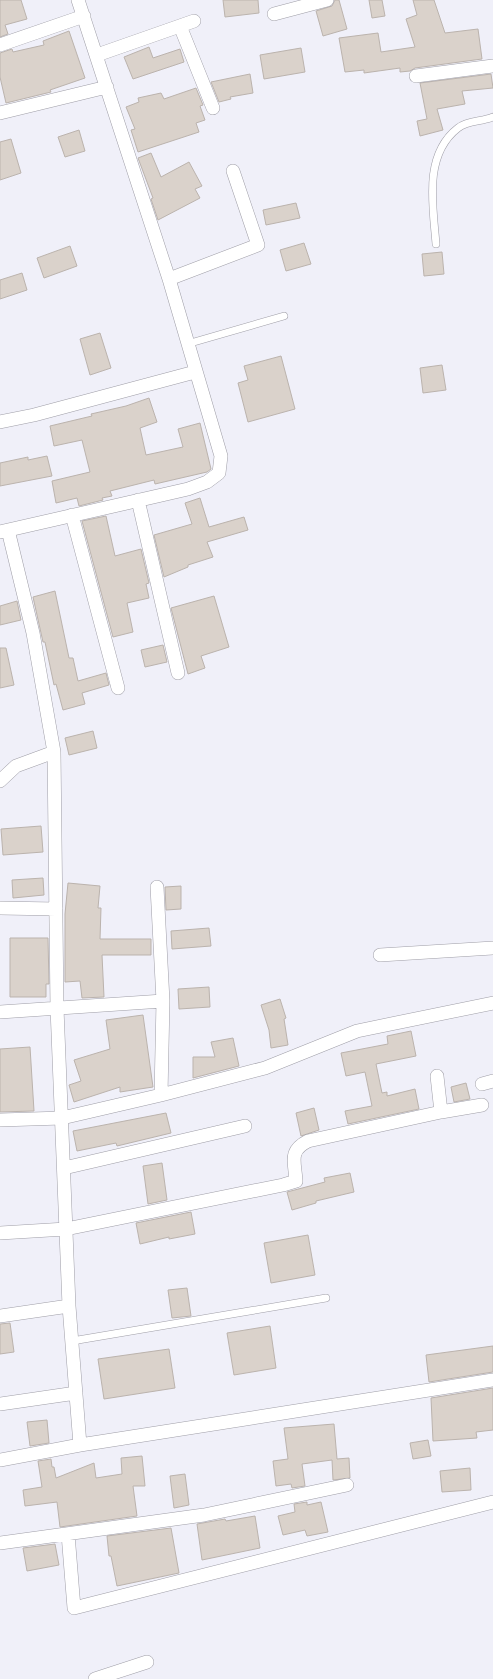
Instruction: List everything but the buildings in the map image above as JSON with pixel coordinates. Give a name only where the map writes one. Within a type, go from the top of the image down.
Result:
[{"type":"street","points":[[78,0],[169,279],[195,372],[221,456],[219,473],[207,482],[188,489],[4,531],[33,632],[54,752],[57,1008],[69,1306],[80,1445]]},
{"type":"street","points":[[274,14],[327,0]]},
{"type":"street","points":[[0,45],[84,16]]},
{"type":"street","points":[[97,55],[194,21]]},
{"type":"street","points":[[180,26],[213,108]]},
{"type":"street","points":[[416,76],[493,66]]},
{"type":"street","points":[[0,112],[58,100],[107,87]]},
{"type":"street","points":[[169,279],[258,245],[233,171]]},
{"type":"street","points":[[0,422],[34,415],[195,372]]},
{"type":"street","points":[[138,500],[178,673]]},
{"type":"street","points":[[72,515],[118,688]]},
{"type":"street","points":[[0,781],[16,766],[54,752]]},
{"type":"street","points":[[157,887],[163,1001],[161,1095]]},
{"type":"street","points":[[0,908],[56,909]]},
{"type":"street","points":[[380,955],[493,948]]},
{"type":"street","points":[[0,1012],[163,1001]]},
{"type":"street","points":[[0,1120],[62,1118],[161,1095],[265,1068],[358,1031],[493,1003]]},
{"type":"street","points":[[437,1076],[441,1112]]},
{"type":"street","points":[[0,1233],[66,1229],[283,1185],[296,1181],[294,1155],[297,1148],[308,1141],[441,1112],[482,1105]]},
{"type":"street","points":[[64,1168],[245,1126]]},
{"type":"street","points":[[0,1316],[69,1306]]},
{"type":"street","points":[[0,1460],[80,1445],[493,1380]]},
{"type":"street","points":[[0,1404],[76,1393]]},
{"type":"street","points":[[0,1543],[204,1515],[347,1485]]},
{"type":"street","points":[[68,1534],[74,1608],[493,1502]]},
{"type":"street","points":[[95,1679],[147,1662]]},
{"type":"lane","points":[[436,244],[432,188],[434,168],[440,150],[459,127],[470,122],[493,117]]},
{"type":"lane","points":[[187,344],[284,316]]},
{"type":"lane","points":[[72,1341],[326,1298]]}]
